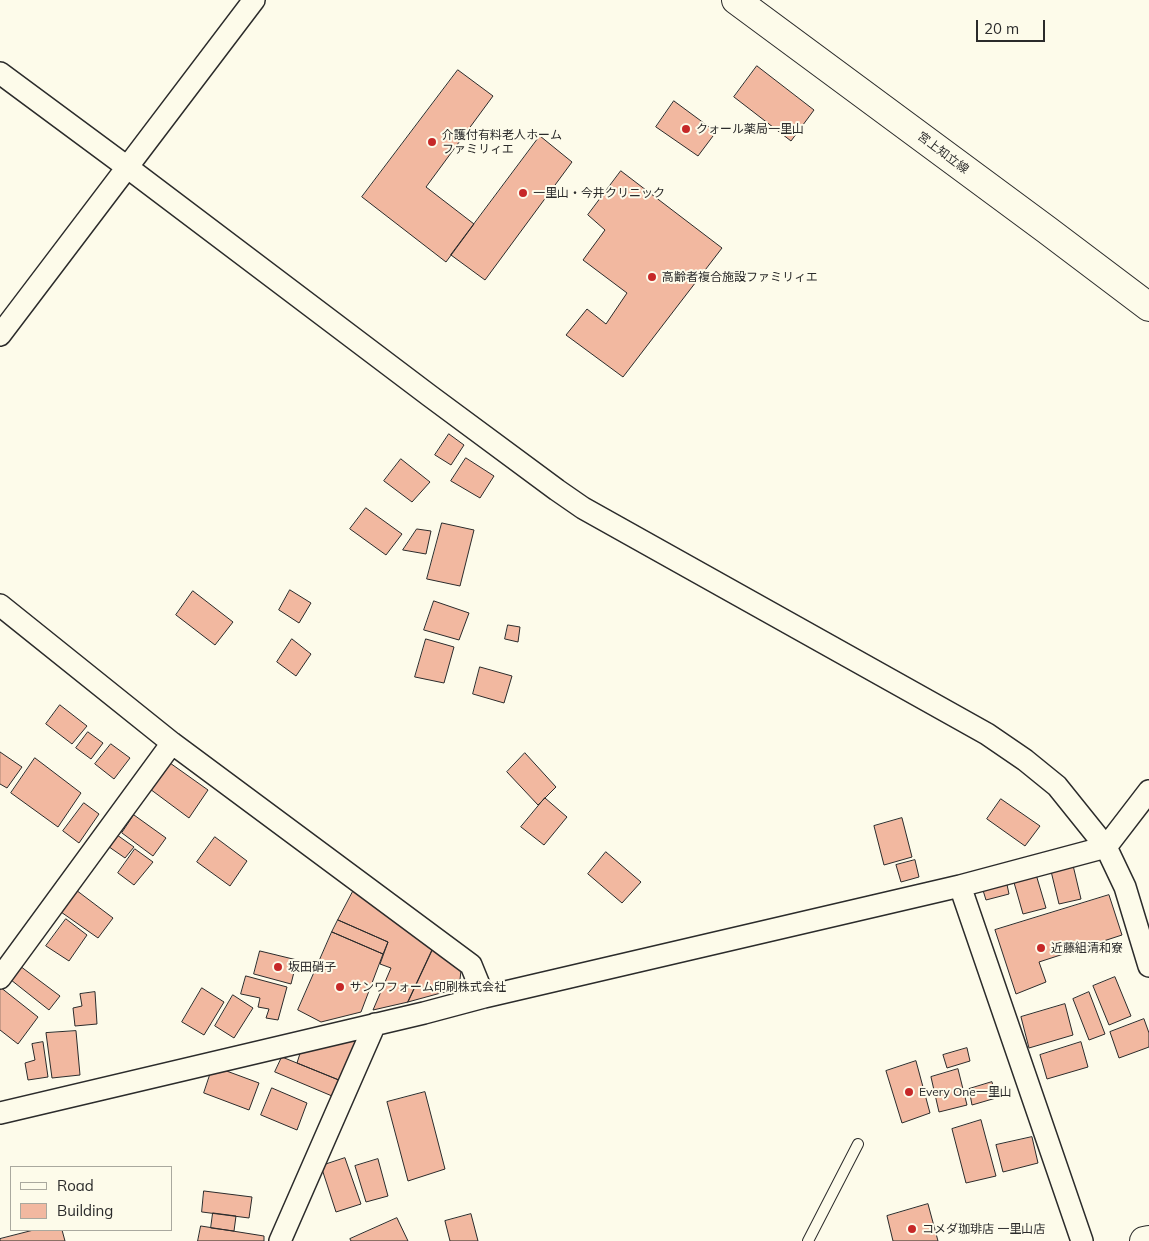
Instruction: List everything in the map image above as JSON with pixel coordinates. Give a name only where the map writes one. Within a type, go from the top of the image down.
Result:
[{"type":"main road","name":"宮上知立線","points":[[736,0],[1149,307]]},
{"type":"main road","name":"宮上知立線","points":[[766,0],[1149,286]]},
{"type":"main road","points":[[1144,1241],[1149,1240]]},
{"type":"street","points":[[0,335],[254,0]]},
{"type":"street","points":[[0,72],[430,396],[583,508],[986,734],[1025,760],[1057,786],[1106,847],[1124,887],[1149,966]]},
{"type":"street","points":[[0,605],[172,743],[471,966],[484,997]]},
{"type":"street","points":[[0,978],[172,743]]},
{"type":"street","points":[[0,1113],[484,997],[960,886],[1106,847],[1149,791]]},
{"type":"street","points":[[960,886],[1082,1241]]},
{"type":"street","points":[[280,1241],[375,1024]]},
{"type":"lane","points":[[808,1241],[858,1144]]},
{"type":"building","points":[[757,66],[814,110],[791,141],[734,97]]},
{"type":"building","name":"介護付有料老人ホーム ファミリィエ","points":[[458,70],[493,96],[426,187],[474,224],[446,262],[362,197]]},
{"type":"building","name":"クォール薬局一里山","points":[[674,101],[716,132],[698,156],[656,127]]},
{"type":"building","name":"一里山・今井クリニック","points":[[540,136],[572,162],[485,280],[451,255]]},
{"type":"building","name":"高齢者複合施設ファミリィエ","points":[[621,171],[722,248],[623,377],[566,335],[587,309],[606,324],[627,293],[583,260],[605,230],[588,215]]},
{"type":"building","points":[[449,434],[464,445],[451,465],[435,455]]},
{"type":"building","points":[[466,458],[494,476],[480,498],[451,481]]},
{"type":"building","points":[[401,459],[430,482],[412,502],[384,481]]},
{"type":"building","points":[[366,508],[402,534],[386,555],[350,529]]},
{"type":"building","points":[[442,523],[474,530],[460,586],[427,579]]},
{"type":"building","points":[[417,529],[431,531],[426,554],[403,550]]},
{"type":"building","points":[[290,590],[311,603],[299,623],[279,610]]},
{"type":"building","points":[[193,591],[233,622],[215,645],[176,615]]},
{"type":"building","points":[[434,601],[469,613],[459,640],[424,630]]},
{"type":"building","points":[[508,625],[520,627],[518,642],[505,639]]},
{"type":"building","points":[[292,639],[311,654],[296,676],[277,662]]},
{"type":"building","points":[[426,639],[454,647],[444,683],[415,677]]},
{"type":"building","points":[[480,667],[512,676],[504,703],[473,694]]},
{"type":"building","points":[[60,705],[87,726],[72,744],[46,724]]},
{"type":"building","points":[[88,732],[103,743],[91,759],[76,748]]},
{"type":"building","points":[[111,744],[130,758],[114,779],[95,764]]},
{"type":"building","points":[[0,752],[22,767],[7,788],[0,784]]},
{"type":"building","points":[[525,753],[556,787],[538,805],[507,772]]},
{"type":"building","points":[[35,758],[81,793],[58,827],[11,793]]},
{"type":"building","points":[[170,763],[208,790],[189,818],[150,789]]},
{"type":"building","points":[[545,798],[567,817],[544,845],[521,827]]},
{"type":"building","points":[[1001,799],[1040,826],[1025,846],[987,819]]},
{"type":"building","points":[[84,803],[99,814],[79,843],[63,831]]},
{"type":"building","points":[[134,815],[166,838],[153,856],[122,833]]},
{"type":"building","points":[[902,818],[912,857],[884,865],[874,826]]},
{"type":"building","points":[[110,830],[134,847],[125,858],[102,842]]},
{"type":"building","points":[[215,837],[247,861],[230,886],[197,862]]},
{"type":"building","points":[[135,849],[153,862],[134,885],[118,873]]},
{"type":"building","points":[[606,852],[641,882],[622,903],[588,874]]},
{"type":"building","points":[[915,860],[919,877],[901,882],[896,865]]},
{"type":"building","points":[[1072,861],[1081,899],[1059,904],[1050,867]]},
{"type":"building","points":[[1035,871],[1046,908],[1023,914],[1013,879]]},
{"type":"building","points":[[1006,880],[1009,894],[986,900],[982,887]]},
{"type":"building","points":[[358,882],[436,942],[408,1002],[373,1010],[391,968],[380,964],[388,942],[338,920]]},
{"type":"building","points":[[76,890],[113,918],[98,938],[61,912]]},
{"type":"building","name":"近藤組清和寮","points":[[1109,895],[1122,935],[1039,962],[1046,982],[1016,994],[995,930]]},
{"type":"building","points":[[66,919],[87,935],[69,961],[46,946]]},
{"type":"building","points":[[338,920],[388,942],[383,954],[332,932]]},
{"type":"building","name":"サンワフォーム印刷株式会社","points":[[332,932],[383,954],[361,1012],[321,1022],[298,1010]]},
{"type":"building","points":[[436,942],[462,962],[459,988],[408,1002]]},
{"type":"building","points":[[260,951],[297,960],[291,984],[254,974]]},
{"type":"building","points":[[16,963],[60,996],[49,1010],[6,976]]},
{"type":"building","points":[[246,976],[287,987],[278,1020],[266,1018],[269,1009],[258,1007],[260,998],[241,994]]},
{"type":"building","points":[[1115,977],[1131,1016],[1109,1025],[1093,986]]},
{"type":"building","points":[[0,987],[38,1017],[18,1044],[0,1030]]},
{"type":"building","points":[[202,988],[224,1002],[204,1035],[182,1022]]},
{"type":"building","points":[[95,992],[97,1024],[75,1026],[73,1008],[82,1006],[80,994]]},
{"type":"building","points":[[1089,992],[1105,1034],[1089,1040],[1073,999]]},
{"type":"building","points":[[233,995],[253,1008],[234,1038],[215,1026]]},
{"type":"building","points":[[1065,1004],[1073,1035],[1029,1048],[1021,1017]]},
{"type":"building","points":[[1144,1019],[1149,1033],[1149,1047],[1119,1058],[1110,1032]]},
{"type":"building","points":[[76,1031],[80,1075],[52,1078],[46,1033]]},
{"type":"building","points":[[368,1032],[346,1083],[297,1063],[302,1047]]},
{"type":"building","points":[[43,1042],[48,1077],[28,1080],[25,1063],[35,1060],[32,1044]]},
{"type":"building","points":[[1081,1042],[1088,1067],[1047,1079],[1040,1055]]},
{"type":"building","points":[[967,1048],[970,1061],[947,1068],[943,1055]]},
{"type":"building","points":[[282,1057],[339,1080],[332,1096],[275,1072]]},
{"type":"building","name":"Every One一里山","points":[[916,1061],[930,1113],[902,1123],[886,1071]]},
{"type":"building","points":[[213,1066],[259,1083],[249,1110],[204,1093]]},
{"type":"building","points":[[958,1069],[967,1105],[939,1112],[931,1077]]},
{"type":"building","points":[[992,1082],[996,1098],[972,1105],[969,1089]]},
{"type":"building","points":[[272,1088],[307,1103],[297,1130],[261,1115]]},
{"type":"building","points":[[425,1092],[445,1169],[408,1181],[387,1102]]},
{"type":"building","points":[[981,1120],[996,1176],[966,1183],[952,1129]]},
{"type":"building","points":[[1032,1137],[1038,1163],[1003,1172],[996,1145]]},
{"type":"building","points":[[345,1158],[361,1204],[336,1212],[321,1166]]},
{"type":"building","points":[[378,1159],[388,1196],[366,1202],[355,1166]]},
{"type":"building","points":[[204,1191],[252,1197],[249,1218],[202,1212]]},
{"type":"building","name":"コメダ珈琲店 一里山店","points":[[928,1204],[938,1241],[893,1241],[887,1216]]},
{"type":"building","points":[[213,1213],[236,1216],[234,1231],[211,1228]]},
{"type":"building","points":[[471,1214],[478,1241],[450,1241],[445,1221]]},
{"type":"building","points":[[397,1218],[408,1241],[351,1241],[350,1239]]},
{"type":"building","points":[[201,1226],[264,1236],[264,1241],[198,1241]]},
{"type":"building","points":[[30,1231],[62,1231],[65,1241],[0,1241],[0,1239]]},
{"type":"place","name":"クォール薬局一里山","points":[[686,129]]},
{"type":"place","name":"介護付有料老人ホーム ファミリィエ","points":[[432,142]]},
{"type":"place","name":"一里山・今井クリニック","points":[[523,193]]},
{"type":"place","name":"高齢者複合施設ファミリィエ","points":[[652,277]]},
{"type":"place","name":"近藤組清和寮","points":[[1041,948]]},
{"type":"place","name":"坂田硝子","points":[[278,967]]},
{"type":"place","name":"サンワフォーム印刷株式会社","points":[[340,987]]},
{"type":"place","name":"Every One一里山","points":[[909,1092]]},
{"type":"place","name":"コメダ珈琲店 一里山店","points":[[912,1229]]}]
